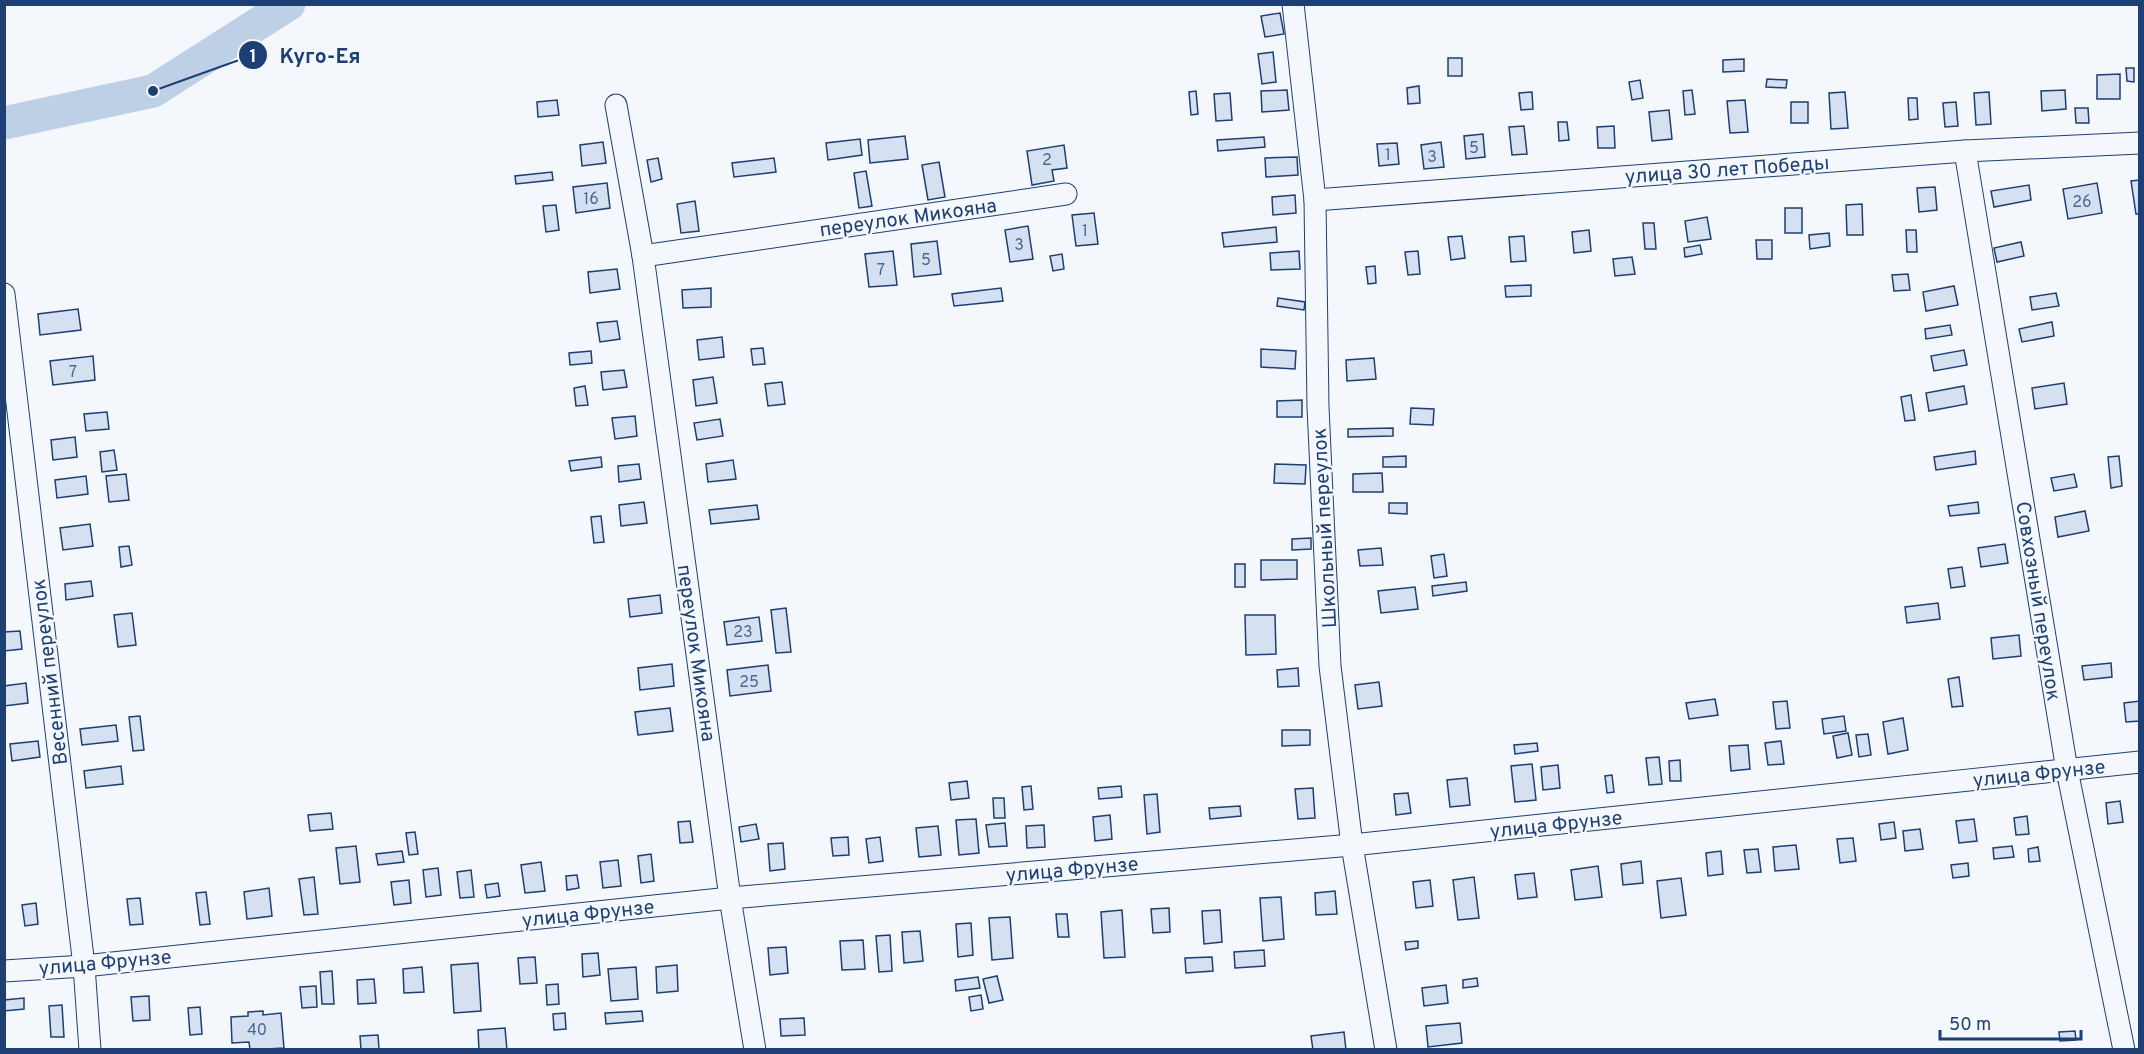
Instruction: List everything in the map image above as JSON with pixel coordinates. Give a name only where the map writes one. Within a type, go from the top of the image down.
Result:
[{"type":"street","name":"Школьный переулок","points":[[1293,4],[1315,200],[1318,407],[1330,666],[1352,845],[1386,1050]]},
{"type":"street","name":"переулок Микояна","points":[[616,105],[643,256],[730,898],[755,1050]]},
{"type":"street","name":"улица 30 лет Победы","points":[[1315,200],[1965,151],[2139,143]]},
{"type":"street","name":"Совхозный переулок","points":[[1965,151],[2067,770],[2124,1050]]},
{"type":"street","name":"переулок Микояна","points":[[643,256],[1066,194]]},
{"type":"street","name":"Весенний переулок","points":[[4,294],[84,966],[90,1050]]},
{"type":"street","name":"улица Фрунзе","points":[[4,971],[84,966],[730,898],[1352,845],[2139,762]]},
{"type":"building","points":[[1280,13],[1284,34],[1265,37],[1261,16]]},
{"type":"building","points":[[1273,52],[1276,82],[1262,84],[1258,54]]},
{"type":"building","points":[[1448,58],[1462,58],[1462,76],[1448,76]]},
{"type":"building","points":[[1744,59],[1744,71],[1723,72],[1723,60]]},
{"type":"building","points":[[2126,68],[2134,68],[2134,82],[2127,81]]},
{"type":"building","points":[[2120,74],[2120,99],[2097,99],[2097,75]]},
{"type":"building","points":[[1767,79],[1787,80],[1786,88],[1766,87]]},
{"type":"building","points":[[1640,80],[1643,98],[1632,100],[1629,82]]},
{"type":"building","points":[[1419,86],[1420,103],[1408,104],[1407,88]]},
{"type":"building","points":[[1287,90],[1289,110],[1262,112],[1261,91]]},
{"type":"building","points":[[1692,90],[1695,114],[1685,115],[1683,91]]},
{"type":"building","points":[[2065,90],[2066,109],[2042,111],[2041,91]]},
{"type":"building","points":[[1196,91],[1198,114],[1191,115],[1189,92]]},
{"type":"building","points":[[1532,92],[1533,109],[1521,110],[1519,93]]},
{"type":"building","points":[[1845,92],[1848,128],[1831,129],[1829,93]]},
{"type":"building","points":[[1989,92],[1991,124],[1976,125],[1974,93]]},
{"type":"building","points":[[1230,93],[1232,120],[1216,121],[1214,94]]},
{"type":"building","points":[[1908,98],[1917,98],[1918,119],[1909,120]]},
{"type":"building","points":[[557,100],[559,115],[538,117],[537,102]]},
{"type":"building","points":[[1745,100],[1748,132],[1730,133],[1727,101]]},
{"type":"building","points":[[1791,102],[1808,102],[1808,123],[1791,123]]},
{"type":"building","points":[[1956,102],[1958,126],[1945,127],[1943,103]]},
{"type":"building","points":[[2075,108],[2088,108],[2089,123],[2076,123]]},
{"type":"building","points":[[1669,110],[1672,139],[1652,141],[1649,112]]},
{"type":"building","points":[[1558,122],[1567,122],[1569,140],[1559,141]]},
{"type":"building","points":[[1524,126],[1527,154],[1512,155],[1509,127]]},
{"type":"building","points":[[1614,126],[1615,148],[1598,148],[1597,127]]},
{"type":"building","points":[[1483,134],[1485,157],[1466,159],[1464,136]]},
{"type":"building","points":[[905,136],[908,159],[870,163],[868,140]]},
{"type":"building","points":[[1264,137],[1265,147],[1218,151],[1217,140]]},
{"type":"building","points":[[860,139],[862,155],[828,160],[826,143]]},
{"type":"building","points":[[603,142],[606,163],[582,166],[580,145]]},
{"type":"building","points":[[1441,142],[1444,167],[1424,169],[1421,145]]},
{"type":"building","points":[[1397,143],[1399,164],[1379,166],[1377,144]]},
{"type":"building","points":[[1064,145],[1067,168],[1052,170],[1054,181],[1032,185],[1027,151]]},
{"type":"building","points":[[1297,157],[1298,175],[1266,177],[1265,158]]},
{"type":"building","points":[[658,158],[662,179],[651,182],[647,160]]},
{"type":"building","points":[[774,158],[776,172],[734,177],[732,163]]},
{"type":"building","points":[[939,162],[945,197],[928,200],[922,165]]},
{"type":"building","points":[[866,171],[872,206],[859,208],[854,173]]},
{"type":"building","points":[[552,172],[553,180],[516,184],[515,176]]},
{"type":"building","points":[[2140,180],[2140,214],[2136,214],[2131,181]]},
{"type":"building","points":[[607,183],[610,208],[576,213],[573,187]]},
{"type":"building","points":[[2097,183],[2102,213],[2068,219],[2063,189]]},
{"type":"building","points":[[2029,185],[2031,200],[1994,207],[1991,191]]},
{"type":"building","points":[[1935,187],[1937,210],[1919,212],[1917,188]]},
{"type":"building","points":[[1295,195],[1296,213],[1273,215],[1272,197]]},
{"type":"building","points":[[695,201],[699,231],[681,233],[677,204]]},
{"type":"building","points":[[1862,204],[1863,235],[1847,235],[1846,205]]},
{"type":"building","points":[[556,205],[559,230],[546,232],[543,206]]},
{"type":"building","points":[[1785,208],[1802,208],[1802,233],[1785,233]]},
{"type":"building","points":[[1094,213],[1098,244],[1076,246],[1072,215]]},
{"type":"building","points":[[1707,217],[1711,239],[1688,242],[1685,221]]},
{"type":"building","points":[[1643,223],[1654,223],[1656,249],[1645,249]]},
{"type":"building","points":[[1028,226],[1033,259],[1010,262],[1005,230]]},
{"type":"building","points":[[1276,227],[1277,242],[1224,247],[1222,233]]},
{"type":"building","points":[[1589,230],[1591,251],[1574,253],[1572,232]]},
{"type":"building","points":[[1906,230],[1916,230],[1917,252],[1907,252]]},
{"type":"building","points":[[1829,233],[1830,246],[1810,249],[1809,235]]},
{"type":"building","points":[[1462,236],[1465,258],[1451,260],[1448,237]]},
{"type":"building","points":[[1524,236],[1526,261],[1511,262],[1509,237]]},
{"type":"building","points":[[1756,240],[1772,240],[1772,259],[1757,259]]},
{"type":"building","points":[[937,241],[941,274],[914,277],[911,244]]},
{"type":"building","points":[[2021,242],[2024,256],[1997,262],[1994,248]]},
{"type":"building","points":[[1700,245],[1702,254],[1685,257],[1684,248]]},
{"type":"building","points":[[893,251],[897,285],[869,287],[865,254]]},
{"type":"building","points":[[1299,251],[1300,269],[1271,270],[1270,253]]},
{"type":"building","points":[[1418,251],[1420,274],[1408,275],[1405,252]]},
{"type":"building","points":[[1062,254],[1064,269],[1053,271],[1050,256]]},
{"type":"building","points":[[1632,257],[1635,274],[1615,276],[1613,259]]},
{"type":"building","points":[[1375,266],[1376,283],[1368,284],[1366,267]]},
{"type":"building","points":[[617,269],[620,289],[590,293],[588,272]]},
{"type":"building","points":[[1908,274],[1910,290],[1894,291],[1892,275]]},
{"type":"building","points":[[1531,285],[1531,296],[1506,297],[1505,286]]},
{"type":"building","points":[[1954,286],[1958,305],[1926,311],[1923,292]]},
{"type":"building","points":[[711,288],[711,307],[683,308],[682,290]]},
{"type":"building","points":[[1001,288],[1003,301],[954,306],[952,294]]},
{"type":"building","points":[[2056,293],[2059,306],[2032,310],[2030,297]]},
{"type":"building","points":[[1278,298],[1305,302],[1304,310],[1277,306]]},
{"type":"building","points":[[78,309],[81,330],[40,335],[38,314]]},
{"type":"building","points":[[617,321],[620,339],[600,342],[597,323]]},
{"type":"building","points":[[2052,322],[2054,336],[2022,342],[2019,329]]},
{"type":"building","points":[[1950,325],[1952,335],[1926,339],[1925,329]]},
{"type":"building","points":[[722,337],[724,357],[699,360],[697,340]]},
{"type":"building","points":[[763,348],[765,364],[753,365],[751,349]]},
{"type":"building","points":[[1261,349],[1296,351],[1295,369],[1261,367]]},
{"type":"building","points":[[1964,350],[1967,365],[1934,371],[1931,356]]},
{"type":"building","points":[[591,351],[592,363],[570,365],[569,353]]},
{"type":"building","points":[[93,356],[95,380],[53,385],[50,361]]},
{"type":"building","points":[[1374,358],[1376,379],[1347,381],[1346,360]]},
{"type":"building","points":[[624,370],[627,387],[603,390],[601,372]]},
{"type":"building","points":[[713,377],[717,403],[696,406],[693,380]]},
{"type":"building","points":[[782,382],[785,404],[768,406],[765,384]]},
{"type":"building","points":[[2064,383],[2067,404],[2035,409],[2032,388]]},
{"type":"building","points":[[585,386],[588,405],[576,406],[574,388]]},
{"type":"building","points":[[1964,386],[1967,404],[1929,411],[1926,393]]},
{"type":"building","points":[[1911,395],[1915,420],[1905,421],[1901,397]]},
{"type":"building","points":[[1302,400],[1302,417],[1277,417],[1277,401]]},
{"type":"building","points":[[1411,408],[1434,409],[1433,425],[1410,424]]},
{"type":"building","points":[[107,412],[109,429],[86,431],[84,414]]},
{"type":"building","points":[[635,416],[637,436],[615,439],[612,418]]},
{"type":"building","points":[[720,419],[723,436],[697,440],[694,423]]},
{"type":"building","points":[[1393,428],[1393,436],[1348,437],[1348,429]]},
{"type":"building","points":[[75,437],[77,457],[53,460],[51,440]]},
{"type":"building","points":[[114,450],[117,470],[102,472],[100,452]]},
{"type":"building","points":[[1975,451],[1976,464],[1936,470],[1934,457]]},
{"type":"building","points":[[1406,456],[1406,467],[1383,467],[1383,457]]},
{"type":"building","points":[[2119,456],[2122,486],[2111,488],[2108,457]]},
{"type":"building","points":[[601,457],[602,467],[571,471],[569,461]]},
{"type":"building","points":[[733,460],[736,479],[708,482],[706,464]]},
{"type":"building","points":[[639,464],[641,479],[619,482],[618,466]]},
{"type":"building","points":[[1275,464],[1306,465],[1305,484],[1274,483]]},
{"type":"building","points":[[1382,473],[1383,492],[1353,492],[1353,474]]},
{"type":"building","points":[[126,474],[129,500],[109,502],[106,476]]},
{"type":"building","points":[[2074,474],[2077,487],[2054,491],[2051,478]]},
{"type":"building","points":[[86,476],[88,494],[57,498],[55,480]]},
{"type":"building","points":[[644,502],[647,523],[621,526],[619,505]]},
{"type":"building","points":[[1978,502],[1979,513],[1950,516],[1948,506]]},
{"type":"building","points":[[1389,503],[1407,503],[1407,514],[1389,513]]},
{"type":"building","points":[[757,505],[759,519],[711,524],[709,510]]},
{"type":"building","points":[[2085,511],[2089,531],[2058,537],[2055,517]]},
{"type":"building","points":[[601,516],[604,542],[594,543],[591,517]]},
{"type":"building","points":[[90,524],[93,546],[63,550],[60,528]]},
{"type":"building","points":[[1311,538],[1311,549],[1292,550],[1292,539]]},
{"type":"building","points":[[2005,544],[2008,563],[1981,567],[1978,548]]},
{"type":"building","points":[[129,546],[132,565],[121,567],[119,547]]},
{"type":"building","points":[[1381,548],[1383,565],[1360,566],[1358,550]]},
{"type":"building","points":[[1444,554],[1447,576],[1434,578],[1431,556]]},
{"type":"building","points":[[1261,560],[1297,560],[1297,579],[1261,580]]},
{"type":"building","points":[[1235,564],[1245,564],[1245,587],[1235,587]]},
{"type":"building","points":[[1962,567],[1965,586],[1951,588],[1948,569]]},
{"type":"building","points":[[91,581],[93,596],[66,600],[65,584]]},
{"type":"building","points":[[1466,582],[1467,591],[1433,596],[1432,586]]},
{"type":"building","points":[[1415,587],[1418,609],[1381,613],[1378,591]]},
{"type":"building","points":[[660,595],[662,613],[630,617],[628,599]]},
{"type":"building","points":[[1938,603],[1940,619],[1907,623],[1905,607]]},
{"type":"building","points":[[786,608],[791,652],[776,653],[771,610]]},
{"type":"building","points":[[132,613],[136,645],[118,647],[114,615]]},
{"type":"building","points":[[1245,615],[1275,615],[1276,654],[1246,655]]},
{"type":"building","points":[[759,617],[762,641],[727,645],[724,622]]},
{"type":"building","points":[[20,631],[22,649],[4,651],[4,632]]},
{"type":"building","points":[[2019,635],[2021,656],[1993,659],[1991,638]]},
{"type":"building","points":[[2111,663],[2112,677],[2084,680],[2082,666]]},
{"type":"building","points":[[672,664],[674,686],[640,690],[638,668]]},
{"type":"building","points":[[768,665],[771,691],[730,696],[727,670]]},
{"type":"building","points":[[1298,668],[1299,686],[1278,687],[1277,670]]},
{"type":"building","points":[[1959,677],[1963,706],[1952,707],[1948,679]]},
{"type":"building","points":[[1379,682],[1382,706],[1358,709],[1355,685]]},
{"type":"building","points":[[26,683],[28,703],[4,706],[4,686]]},
{"type":"building","points":[[1715,699],[1718,715],[1689,719],[1686,703]]},
{"type":"building","points":[[1787,701],[1790,728],[1776,729],[1773,702]]},
{"type":"building","points":[[2140,701],[2140,721],[2126,722],[2124,703]]},
{"type":"building","points":[[670,708],[673,731],[638,735],[635,712]]},
{"type":"building","points":[[140,716],[144,750],[133,751],[129,717]]},
{"type":"building","points":[[1844,716],[1846,731],[1824,734],[1822,719]]},
{"type":"building","points":[[1903,718],[1908,750],[1888,754],[1883,722]]},
{"type":"building","points":[[116,725],[118,741],[82,745],[80,729]]},
{"type":"building","points":[[1282,730],[1310,730],[1310,745],[1282,746]]},
{"type":"building","points":[[1848,733],[1852,755],[1837,758],[1833,736]]},
{"type":"building","points":[[1868,734],[1871,755],[1859,757],[1856,735]]},
{"type":"building","points":[[38,741],[40,757],[12,761],[10,744]]},
{"type":"building","points":[[1781,741],[1784,764],[1768,765],[1765,743]]},
{"type":"building","points":[[1537,743],[1538,751],[1515,754],[1514,745]]},
{"type":"building","points":[[1748,745],[1750,769],[1731,771],[1729,746]]},
{"type":"building","points":[[1659,757],[1662,784],[1649,785],[1646,758]]},
{"type":"building","points":[[1680,760],[1681,781],[1670,781],[1669,761]]},
{"type":"building","points":[[1532,764],[1536,800],[1515,802],[1511,766]]},
{"type":"building","points":[[1558,765],[1560,788],[1543,790],[1541,767]]},
{"type":"building","points":[[121,766],[123,784],[86,788],[84,771]]},
{"type":"building","points":[[1612,775],[1614,792],[1607,793],[1605,776]]},
{"type":"building","points":[[1467,778],[1470,805],[1450,807],[1447,780]]},
{"type":"building","points":[[967,781],[969,798],[951,800],[949,783]]},
{"type":"building","points":[[1031,786],[1033,809],[1024,810],[1022,787]]},
{"type":"building","points":[[1121,786],[1122,797],[1099,799],[1098,788]]},
{"type":"building","points":[[1313,788],[1315,818],[1298,819],[1295,789]]},
{"type":"building","points":[[1408,793],[1411,813],[1396,815],[1394,794]]},
{"type":"building","points":[[1157,794],[1160,832],[1147,834],[1144,795]]},
{"type":"building","points":[[993,798],[1004,798],[1005,818],[994,818]]},
{"type":"building","points":[[2120,801],[2123,822],[2108,824],[2106,803]]},
{"type":"building","points":[[1240,806],[1241,816],[1210,819],[1209,808]]},
{"type":"building","points":[[331,813],[333,829],[310,831],[308,815]]},
{"type":"building","points":[[1110,815],[1112,839],[1095,841],[1093,817]]},
{"type":"building","points":[[2027,816],[2029,834],[2016,835],[2014,818]]},
{"type":"building","points":[[976,819],[979,853],[959,855],[956,820]]},
{"type":"building","points":[[1974,819],[1977,841],[1959,843],[1956,821]]},
{"type":"building","points":[[690,821],[693,842],[680,843],[678,822]]},
{"type":"building","points":[[1894,822],[1896,838],[1881,840],[1879,824]]},
{"type":"building","points":[[1005,823],[1007,846],[989,847],[986,825]]},
{"type":"building","points":[[756,824],[759,839],[741,842],[739,827]]},
{"type":"building","points":[[1044,825],[1045,847],[1027,848],[1026,826]]},
{"type":"building","points":[[938,826],[941,855],[919,857],[916,828]]},
{"type":"building","points":[[1920,829],[1923,849],[1905,851],[1903,831]]},
{"type":"building","points":[[415,832],[418,854],[409,855],[406,833]]},
{"type":"building","points":[[848,837],[849,855],[833,856],[831,838]]},
{"type":"building","points":[[880,837],[883,861],[869,863],[866,839]]},
{"type":"building","points":[[1853,838],[1856,861],[1840,863],[1837,839]]},
{"type":"building","points":[[783,843],[785,869],[770,871],[768,844]]},
{"type":"building","points":[[1796,845],[1799,869],[1775,871],[1773,847]]},
{"type":"building","points":[[356,846],[360,882],[340,884],[336,848]]},
{"type":"building","points":[[2012,846],[2014,857],[1994,859],[1993,848]]},
{"type":"building","points":[[2038,847],[2040,861],[2029,862],[2028,849]]},
{"type":"building","points":[[1758,849],[1761,872],[1747,873],[1744,850]]},
{"type":"building","points":[[402,851],[404,862],[378,865],[376,854]]},
{"type":"building","points":[[1721,851],[1723,874],[1708,876],[1706,853]]},
{"type":"building","points":[[651,854],[654,881],[641,883],[638,856]]},
{"type":"building","points":[[618,860],[621,886],[603,888],[600,862]]},
{"type":"building","points":[[1641,861],[1643,883],[1623,885],[1621,864]]},
{"type":"building","points":[[541,862],[545,891],[525,893],[521,865]]},
{"type":"building","points":[[1968,863],[1969,876],[1953,878],[1951,865]]},
{"type":"building","points":[[1598,866],[1602,897],[1575,900],[1571,870]]},
{"type":"building","points":[[438,868],[441,895],[426,897],[423,870]]},
{"type":"building","points":[[471,870],[474,897],[460,898],[457,872]]},
{"type":"building","points":[[1534,873],[1537,897],[1518,899],[1515,875]]},
{"type":"building","points":[[577,875],[579,888],[567,890],[566,876]]},
{"type":"building","points":[[314,877],[318,914],[304,915],[299,879]]},
{"type":"building","points":[[1474,877],[1479,918],[1458,920],[1453,880]]},
{"type":"building","points":[[1681,878],[1686,915],[1661,918],[1657,881]]},
{"type":"building","points":[[409,880],[411,903],[394,905],[391,882]]},
{"type":"building","points":[[1430,880],[1433,906],[1416,908],[1413,882]]},
{"type":"building","points":[[498,883],[500,896],[487,898],[485,885]]},
{"type":"building","points":[[269,888],[272,916],[247,919],[244,892]]},
{"type":"building","points":[[1335,891],[1337,914],[1316,915],[1315,893]]},
{"type":"building","points":[[206,892],[210,924],[200,925],[196,893]]},
{"type":"building","points":[[1281,897],[1284,939],[1263,941],[1260,898]]},
{"type":"building","points":[[140,898],[143,924],[130,925],[127,899]]},
{"type":"building","points":[[36,903],[38,924],[25,926],[22,905]]},
{"type":"building","points":[[1169,908],[1170,932],[1153,933],[1151,909]]},
{"type":"building","points":[[1122,910],[1125,957],[1104,958],[1101,912]]},
{"type":"building","points":[[1220,910],[1222,942],[1204,944],[1202,911]]},
{"type":"building","points":[[1056,914],[1067,914],[1069,937],[1058,937]]},
{"type":"building","points":[[1010,917],[1013,958],[992,960],[989,918]]},
{"type":"building","points":[[971,923],[973,955],[958,957],[956,924]]},
{"type":"building","points":[[920,931],[923,961],[904,963],[902,932]]},
{"type":"building","points":[[890,935],[892,971],[879,972],[876,936]]},
{"type":"building","points":[[863,940],[865,969],[842,970],[840,941]]},
{"type":"building","points":[[1418,941],[1418,948],[1406,950],[1405,942]]},
{"type":"building","points":[[786,947],[788,973],[770,975],[768,948]]},
{"type":"building","points":[[1264,950],[1265,966],[1235,968],[1234,952]]},
{"type":"building","points":[[598,953],[600,975],[583,977],[582,954]]},
{"type":"building","points":[[535,957],[537,983],[520,984],[518,958]]},
{"type":"building","points":[[1212,957],[1213,971],[1186,973],[1185,958]]},
{"type":"building","points":[[478,963],[481,1011],[454,1013],[451,965]]},
{"type":"building","points":[[677,965],[678,991],[657,993],[656,967]]},
{"type":"building","points":[[422,967],[424,992],[404,993],[403,969]]},
{"type":"building","points":[[636,967],[638,999],[611,1001],[608,969]]},
{"type":"building","points":[[332,971],[334,1004],[322,1004],[320,972]]},
{"type":"building","points":[[997,976],[1003,1000],[989,1003],[983,979]]},
{"type":"building","points":[[978,977],[980,988],[956,991],[955,980]]},
{"type":"building","points":[[1477,978],[1478,986],[1463,988],[1463,980]]},
{"type":"building","points":[[374,979],[376,1003],[358,1004],[357,980]]},
{"type":"building","points":[[558,984],[559,1004],[547,1005],[546,985]]},
{"type":"building","points":[[1446,985],[1448,1003],[1424,1006],[1422,988]]},
{"type":"building","points":[[316,986],[317,1007],[302,1008],[300,987]]},
{"type":"building","points":[[981,995],[983,1009],[971,1011],[969,997]]},
{"type":"building","points":[[149,996],[150,1020],[133,1021],[131,997]]},
{"type":"building","points":[[24,998],[24,1009],[4,1011],[4,1000]]},
{"type":"building","points":[[62,1005],[64,1037],[51,1037],[49,1006]]},
{"type":"building","points":[[200,1007],[202,1034],[190,1035],[188,1008]]},
{"type":"building","points":[[263,1011],[263,1015],[281,1013],[284,1048],[250,1050],[249,1042],[232,1043],[231,1017],[248,1016],[248,1012]]},
{"type":"building","points":[[642,1011],[643,1021],[606,1024],[605,1013]]},
{"type":"building","points":[[565,1013],[566,1029],[554,1030],[553,1014]]},
{"type":"building","points":[[804,1018],[805,1035],[781,1036],[780,1019]]},
{"type":"building","points":[[1460,1023],[1462,1043],[1428,1047],[1426,1026]]},
{"type":"building","points":[[505,1028],[507,1050],[479,1050],[478,1030]]},
{"type":"building","points":[[2075,1031],[2076,1040],[2060,1041],[2059,1032]]},
{"type":"building","points":[[1344,1032],[1346,1050],[1313,1050],[1311,1036]]},
{"type":"building","points":[[378,1035],[379,1049],[361,1050],[360,1036]]},
{"type":"waterway","points":[[4,123],[153,91],[289,4]]},
{"type":"place","name":"Куго-Ея","points":[[153,91]]}]
